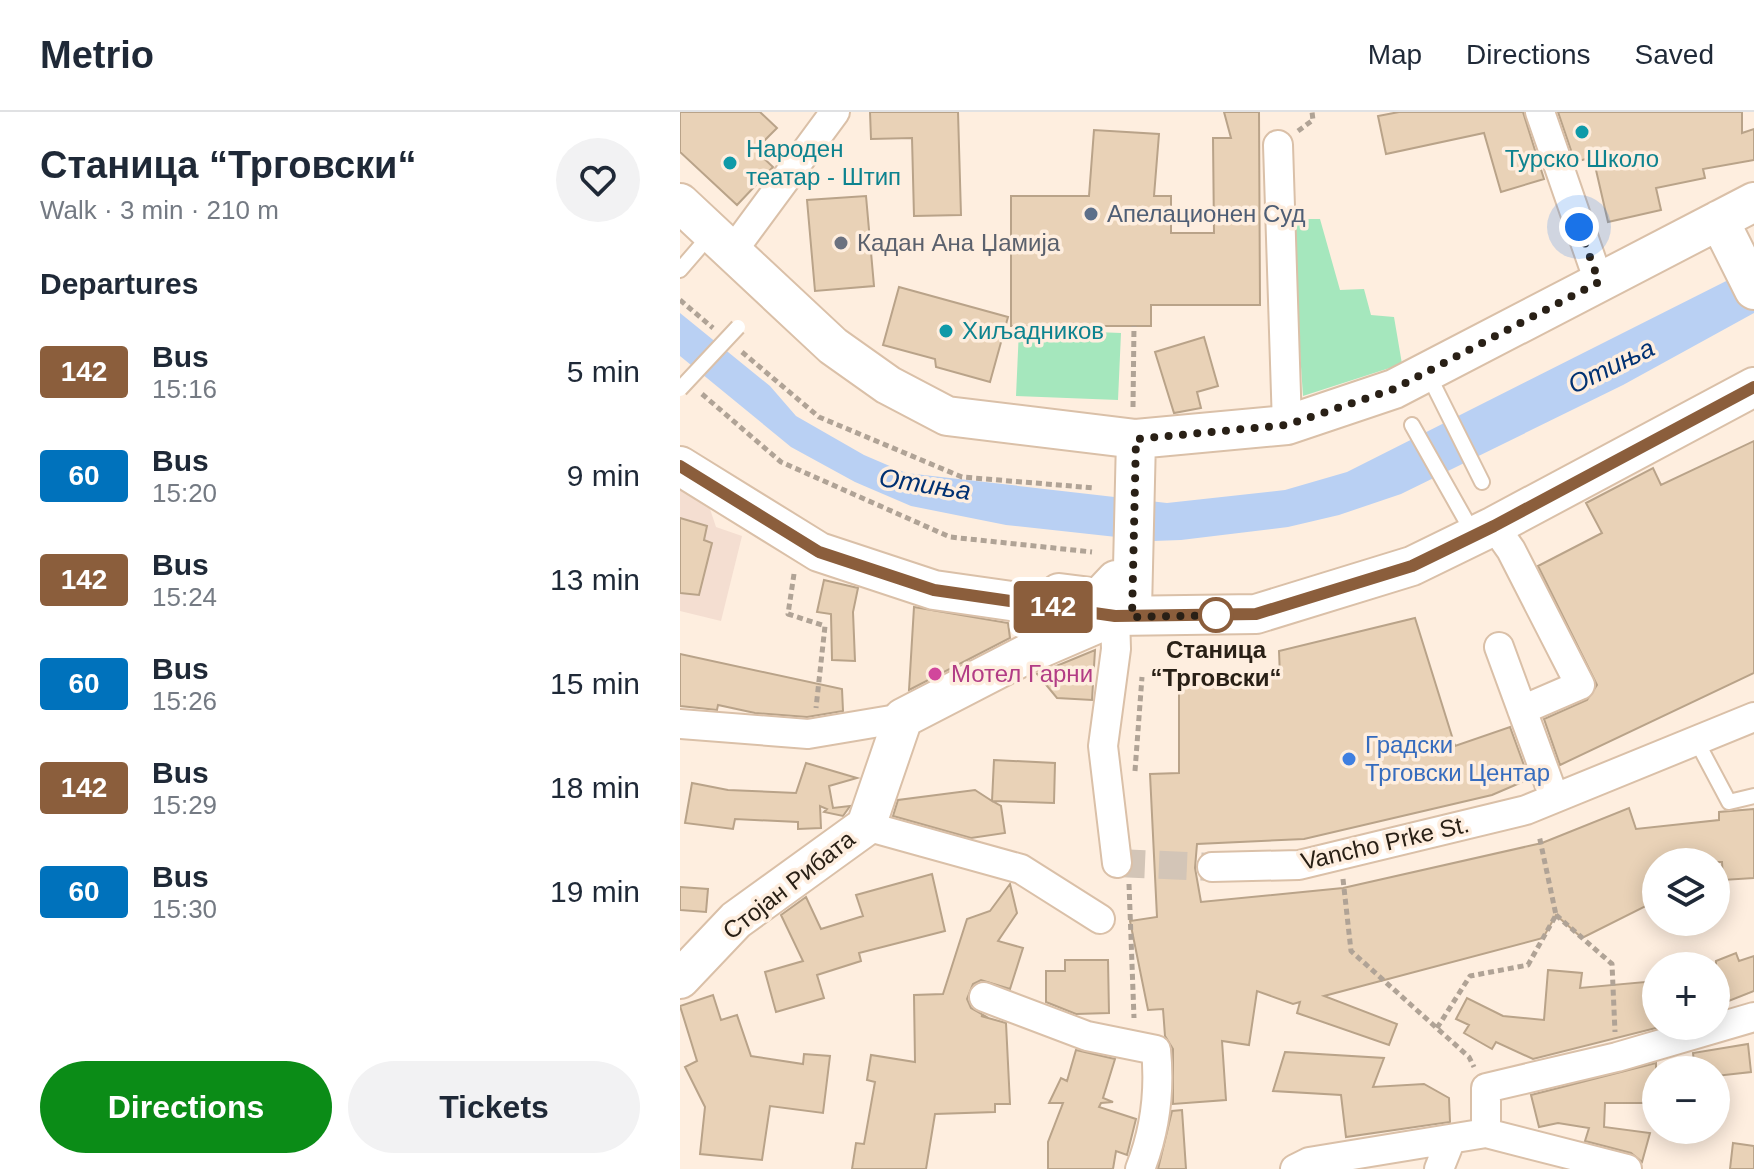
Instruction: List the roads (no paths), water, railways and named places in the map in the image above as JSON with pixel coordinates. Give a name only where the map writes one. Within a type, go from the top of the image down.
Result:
[{"type":"street","points":[[702,255],[835,112]]},
{"type":"street","points":[[1540,112],[1599,282]]},
{"type":"street","points":[[1278,145],[1287,425]]},
{"type":"street","points":[[680,203],[702,255],[888,385],[947,416],[1123,453],[1287,425],[1394,389],[1432,382],[1599,282],[1741,220],[1754,290]]},
{"type":"street","points":[[680,724],[808,734],[903,718],[1027,654],[1117,584],[1256,614],[1412,566],[1476,524],[1753,388]]},
{"type":"street","points":[[680,451],[823,539],[938,577],[1099,598],[1117,584]]},
{"type":"street","points":[[1117,863],[1103,746],[1116,649],[1123,453]]},
{"type":"street","points":[[680,466],[819,552],[934,590],[1022,603],[1065,624]]},
{"type":"street","points":[[1476,524],[1511,550],[1580,685],[1522,710]]},
{"type":"street","points":[[1022,603],[1027,654]]},
{"type":"street","points":[[1499,647],[1554,797]]},
{"type":"street","name":"Vancho Prke St.","points":[[1212,867],[1299,865],[1526,810],[1754,717]]},
{"type":"street","points":[[903,718],[866,826],[1021,869],[1100,919]]},
{"type":"street","name":"Стојан Рибата","points":[[680,979],[736,920],[866,826]]},
{"type":"street","points":[[984,997],[1087,1036],[1156,1050],[1159,1076],[1150,1143],[1140,1169]]},
{"type":"street","points":[[1486,1133],[1486,1088],[1617,1057],[1754,1017]]},
{"type":"street","points":[[1295,1169],[1309,1162],[1486,1133],[1627,1169]]},
{"type":"street","points":[[1439,1169],[1451,1139]]},
{"type":"lane","points":[[680,389],[738,327]]},
{"type":"lane","points":[[1432,382],[1482,482]]},
{"type":"lane","points":[[1412,425],[1476,524]]},
{"type":"lane","points":[[1696,740],[1729,802],[1754,796]]},
{"type":"water","name":"Отиња","points":[[1754,267],[1754,313],[1623,385],[1401,494],[1339,515],[1288,527],[1181,540],[1153,541],[1006,525],[911,506],[855,482],[791,447],[680,356],[680,313],[770,386],[796,416],[864,455],[906,473],[1167,503],[1285,490],[1347,472]]},
{"type":"tunnel","points":[[1117,863],[1212,867]]},
{"type":"place","name":"Турско Школо","points":[[1582,132]]},
{"type":"place","name":"Народен театар - Штип","points":[[730,163]]},
{"type":"place","name":"Апелационен Суд","points":[[1091,214]]},
{"type":"place","name":"Кадан Ана Џамија","points":[[841,243]]},
{"type":"place","name":"Хиљадников","points":[[946,331]]},
{"type":"place","name":"Станица “Трговски“","points":[[1216,615]]},
{"type":"place","name":"Мотел Гарни","points":[[935,674]]},
{"type":"place","name":"Градски Трговски Центар","points":[[1349,759]]}]
